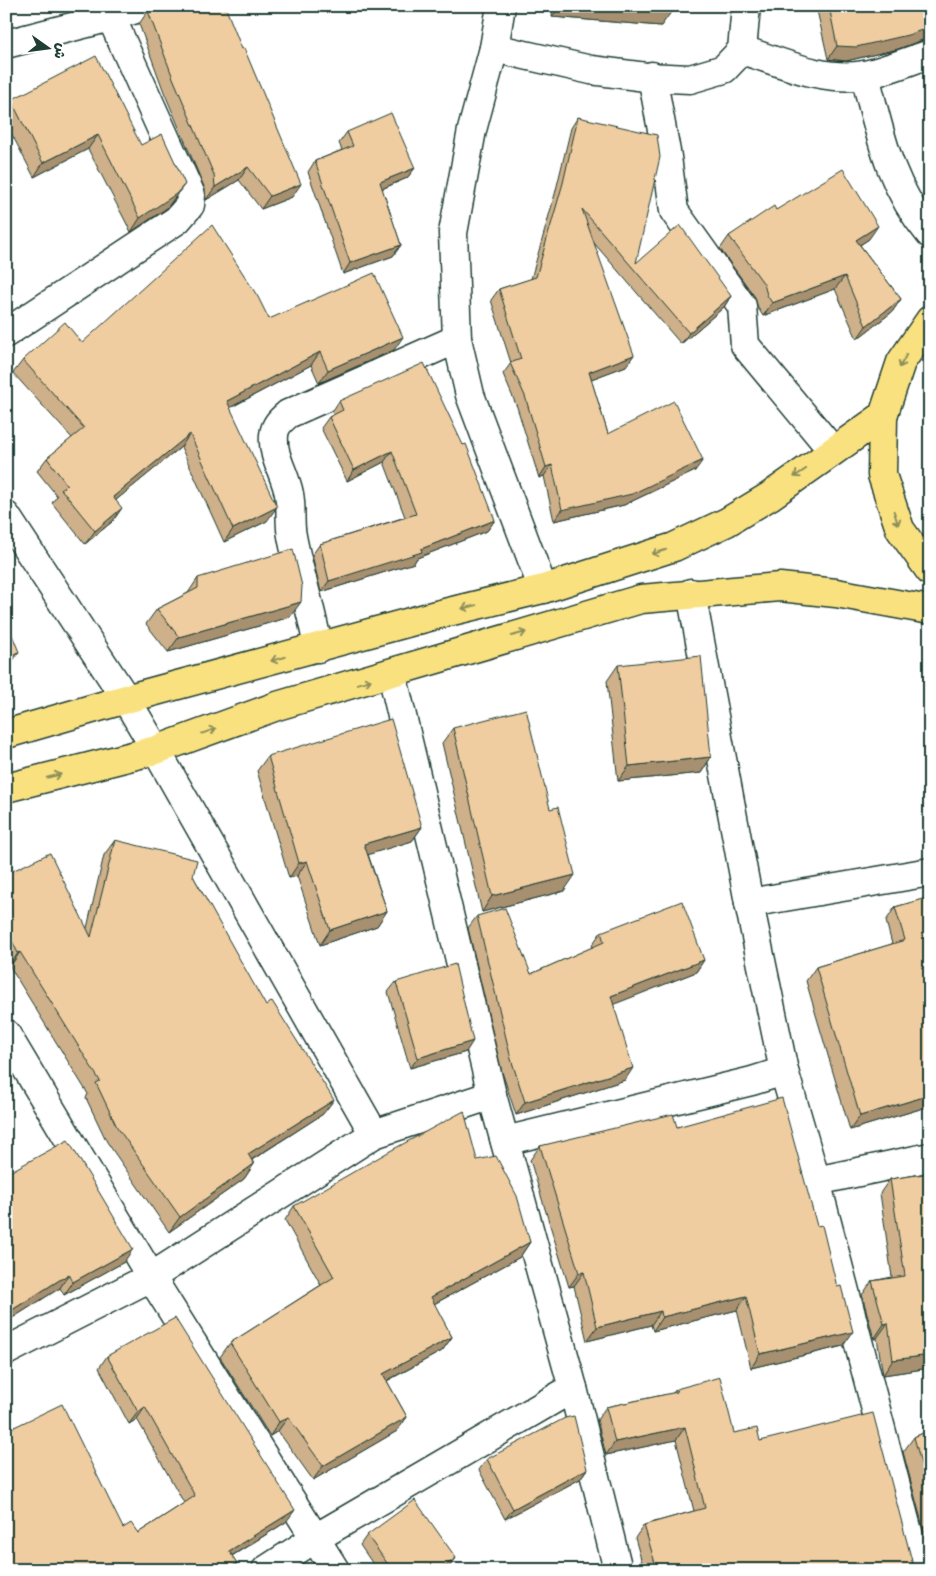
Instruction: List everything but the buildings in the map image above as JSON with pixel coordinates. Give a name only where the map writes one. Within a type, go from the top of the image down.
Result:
[{"type":"main road","points":[[930,320],[901,362],[883,416],[882,475],[900,529],[930,571]]},
{"type":"main road","points":[[6,734],[126,699],[436,615],[543,589],[674,547],[728,522],[770,496],[883,416]]},
{"type":"main road","points":[[6,788],[156,750],[277,706],[392,674],[446,655],[641,599],[691,593],[780,587],[836,592],[930,610]]},
{"type":"street","points":[[6,44],[111,17],[145,6]]},
{"type":"street","points":[[501,6],[494,48],[472,130],[453,233],[457,339],[470,395],[543,589]]},
{"type":"street","points":[[494,48],[591,70],[646,77],[690,79],[724,69],[742,50],[746,6]]},
{"type":"street","points":[[6,333],[177,220],[190,205],[192,195],[111,17]]},
{"type":"street","points":[[742,50],[817,74],[838,77],[865,75],[930,54]]},
{"type":"street","points":[[865,75],[895,180],[912,213],[930,234]]},
{"type":"street","points":[[652,76],[667,157],[674,211],[742,306],[745,345],[833,451]]},
{"type":"street","points":[[318,648],[312,610],[300,576],[291,533],[289,494],[274,452],[274,433],[279,422],[288,414],[457,339]]},
{"type":"street","points":[[6,516],[126,699],[374,1134]]},
{"type":"street","points":[[691,593],[784,1071],[816,1181],[918,1570]]},
{"type":"street","points":[[392,674],[492,1095],[573,1388],[618,1570]]},
{"type":"street","points":[[750,903],[930,872]]},
{"type":"street","points":[[6,1034],[151,1277],[335,1570]]},
{"type":"street","points":[[506,1141],[752,1081],[784,1071]]},
{"type":"street","points":[[6,1350],[151,1277],[374,1134],[492,1095]]},
{"type":"street","points":[[816,1181],[930,1157]]},
{"type":"street","points":[[266,1570],[314,1539],[573,1388]]}]
